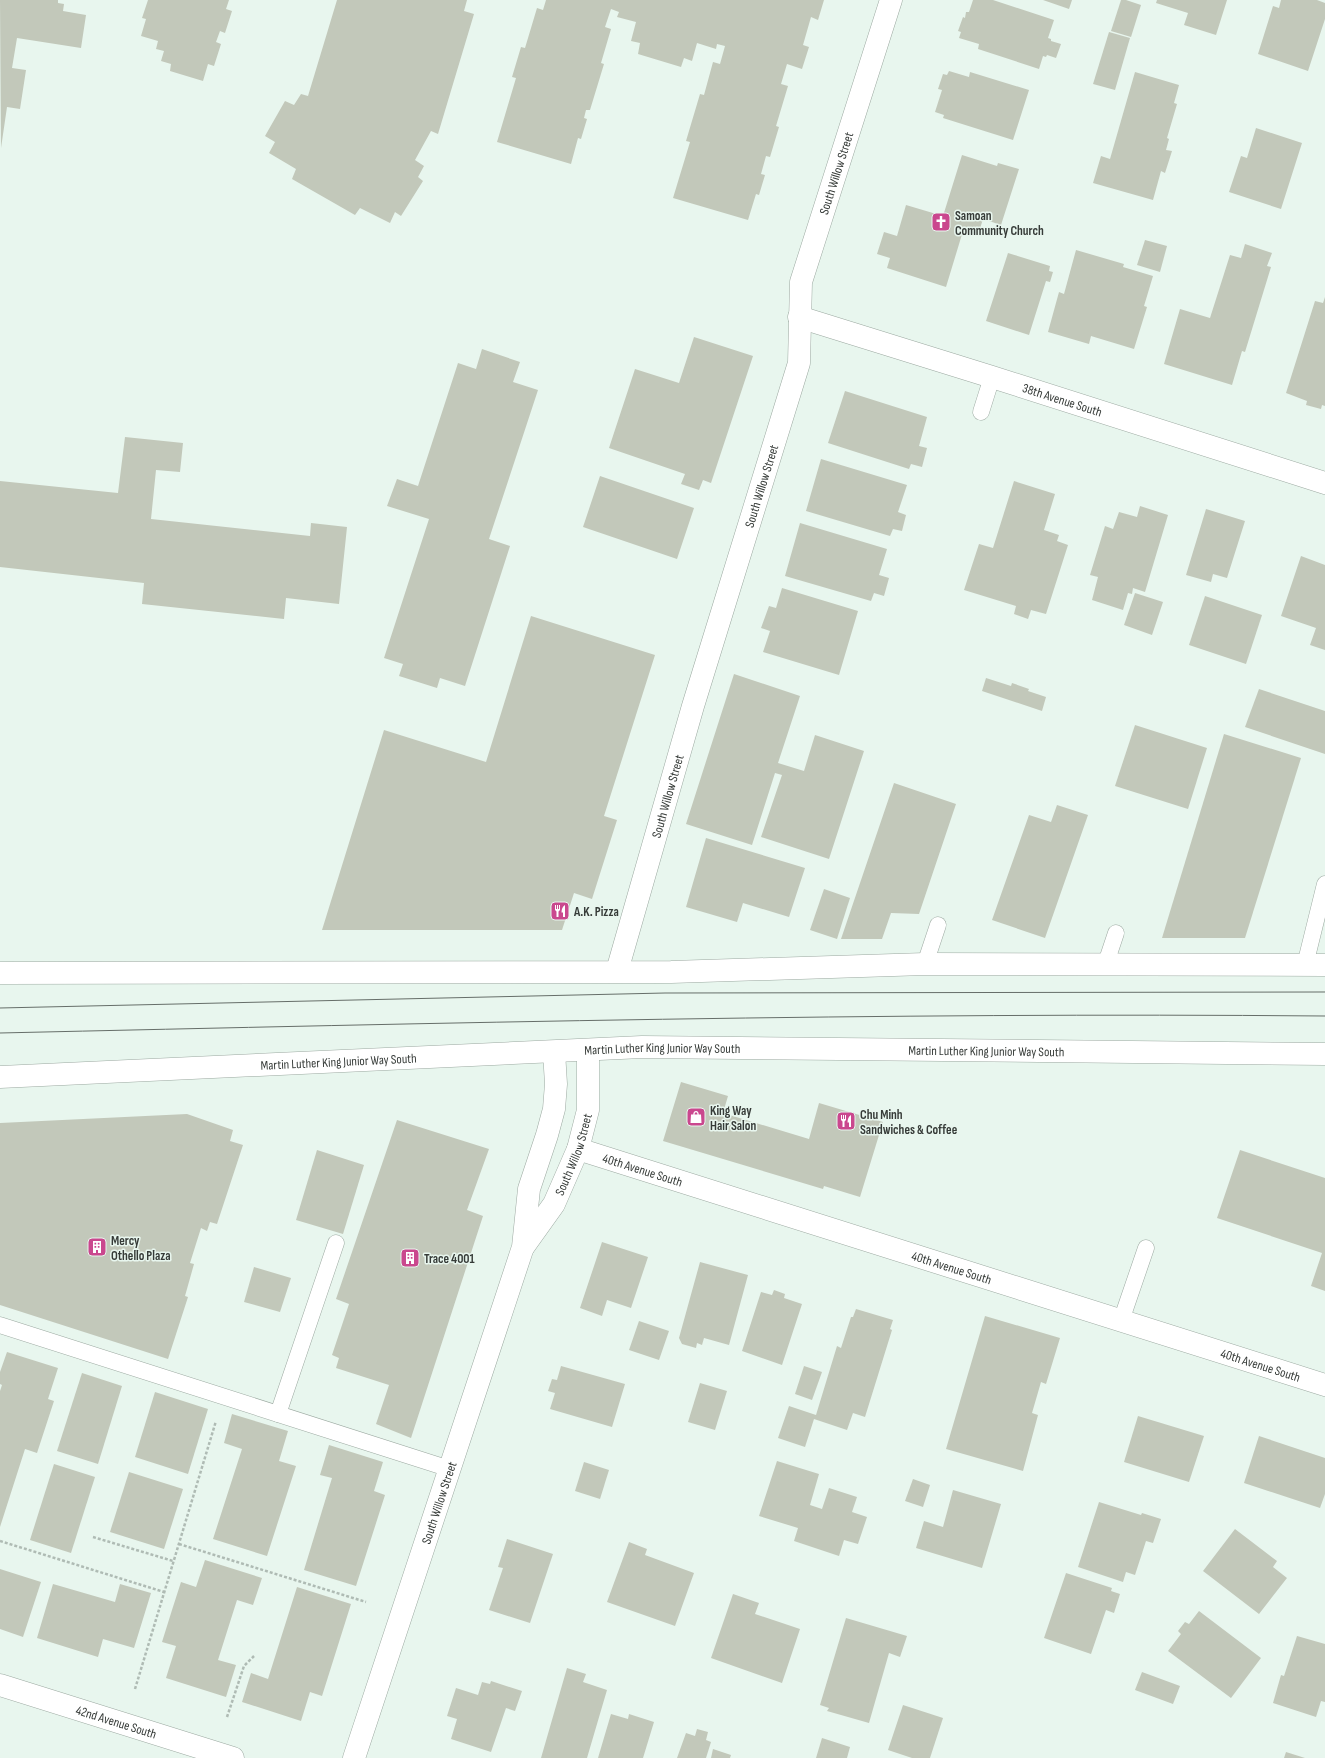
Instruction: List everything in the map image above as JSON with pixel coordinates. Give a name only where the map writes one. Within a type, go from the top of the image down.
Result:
[{"type":"street","name":"South Willow Street","points":[[617,971],[693,706],[799,363],[801,282],[891,0]]},
{"type":"street","name":"38th Avenue South","points":[[799,317],[1325,483]]},
{"type":"street","points":[[0,973],[671,972],[924,964],[1106,963],[1315,965]]},
{"type":"street","name":"Martin Luther King Junior Way South","points":[[0,1077],[650,1047],[1325,1054]]},
{"type":"street","name":"South Willow Street","points":[[523,1247],[554,1204],[578,1149],[588,1110],[588,1050]]},
{"type":"street","name":"South Willow Street","points":[[354,1758],[523,1247],[529,1189],[548,1135],[554,1108],[556,1084],[554,1052]]},
{"type":"street","name":"40th Avenue South","points":[[578,1149],[1325,1385]]},
{"type":"street","name":"42nd Avenue South","points":[[0,1685],[233,1758]]},
{"type":"lane","points":[[981,412],[992,377]]},
{"type":"lane","points":[[1315,965],[1325,884]]},
{"type":"lane","points":[[924,964],[938,925]]},
{"type":"lane","points":[[1106,963],[1116,933]]},
{"type":"lane","points":[[278,1414],[336,1242]]},
{"type":"lane","points":[[1121,1321],[1146,1248]]},
{"type":"lane","points":[[0,1325],[450,1469]]},
{"type":"path","points":[[135,1689],[223,1396]]},
{"type":"path","points":[[93,1537],[173,1562]]},
{"type":"path","points":[[0,1541],[164,1592]]},
{"type":"path","points":[[179,1544],[366,1602]]},
{"type":"path","points":[[227,1717],[244,1666],[254,1656]]},
{"type":"building","points":[[0,0],[58,0],[58,3],[64,4],[63,11],[86,15],[81,48],[17,38],[12,68],[26,70],[20,109],[7,107],[1,148]]},
{"type":"building","points":[[148,0],[229,0],[226,9],[232,11],[225,33],[220,31],[216,42],[221,44],[214,66],[208,64],[203,81],[170,71],[171,64],[161,61],[164,51],[156,49],[158,41],[141,36],[146,19],[142,18]]},
{"type":"building","points":[[337,0],[467,0],[464,11],[474,14],[438,134],[431,131],[415,160],[424,166],[418,177],[423,181],[401,216],[395,212],[390,223],[360,208],[355,215],[292,179],[296,169],[269,153],[275,142],[265,136],[285,101],[294,105],[301,94],[308,96]]},
{"type":"building","points":[[546,0],[824,0],[818,20],[811,17],[803,45],[809,47],[802,69],[787,64],[781,84],[788,86],[776,126],[779,127],[770,157],[766,156],[761,174],[765,175],[759,195],[756,194],[748,220],[673,198],[690,142],[686,141],[700,94],[704,95],[713,62],[720,64],[725,46],[717,44],[716,49],[697,43],[692,61],[684,58],[681,67],[638,54],[640,43],[631,41],[636,22],[617,17],[619,12],[611,9],[605,27],[611,29],[601,63],[604,64],[590,110],[586,110],[584,118],[587,119],[581,139],[578,138],[571,164],[497,142],[516,78],[512,77],[521,47],[525,48],[537,8],[543,10]]},
{"type":"building","points":[[973,0],[993,0],[1054,20],[1048,38],[1051,39],[1051,41],[1061,44],[1056,58],[1047,55],[1046,57],[1043,56],[1039,69],[978,49],[979,44],[959,38],[961,32],[958,31],[963,17],[965,18],[966,12],[969,12]]},
{"type":"building","points":[[1043,0],[1072,0],[1069,9]]},
{"type":"building","points":[[1121,0],[1126,0],[1141,5],[1131,37],[1111,31]]},
{"type":"building","points":[[1157,0],[1227,0],[1216,35],[1184,25],[1188,13],[1156,3]]},
{"type":"building","points":[[1281,0],[1317,0],[1325,3],[1325,19],[1308,71],[1258,54],[1273,6],[1279,8]]},
{"type":"building","points":[[1109,32],[1130,38],[1115,90],[1093,84]]},
{"type":"building","points":[[949,71],[969,77],[970,72],[1029,90],[1013,140],[943,118],[944,115],[935,112],[942,90],[938,89],[943,74],[947,75]]},
{"type":"building","points":[[1135,72],[1179,85],[1174,103],[1177,104],[1167,138],[1169,139],[1166,150],[1172,151],[1165,173],[1161,171],[1153,200],[1093,183],[1101,156],[1110,159]]},
{"type":"building","points":[[1256,128],[1302,143],[1281,209],[1229,192],[1241,156],[1247,158]]},
{"type":"building","name":"Samoan Community Church","points":[[962,155],[997,166],[998,163],[1019,169],[1001,225],[983,219],[978,235],[963,231],[946,287],[887,268],[890,258],[877,254],[884,232],[897,236],[906,205],[943,216]]},
{"type":"building","points":[[1145,240],[1167,246],[1160,272],[1137,265]]},
{"type":"building","points":[[1245,244],[1272,253],[1267,266],[1271,267],[1245,352],[1242,351],[1232,385],[1164,364],[1180,309],[1210,318],[1230,255],[1241,258]]},
{"type":"building","points":[[1076,250],[1124,264],[1123,267],[1153,276],[1144,306],[1147,307],[1134,349],[1091,336],[1089,344],[1048,332],[1059,292],[1064,294]]},
{"type":"building","points":[[1008,253],[1050,266],[1049,271],[1053,272],[1050,282],[1046,281],[1029,335],[986,321]]},
{"type":"building","points":[[1325,297],[1325,406],[1322,405],[1321,409],[1306,405],[1307,401],[1286,393],[1315,301],[1323,303]]},
{"type":"building","points":[[694,337],[753,356],[711,483],[703,480],[699,490],[681,484],[685,474],[609,448],[635,369],[679,383]]},
{"type":"building","points":[[482,349],[520,362],[513,382],[538,390],[489,539],[510,546],[465,686],[440,678],[437,688],[399,676],[403,664],[384,658],[429,519],[387,506],[397,479],[418,486],[458,363],[476,369]]},
{"type":"building","points":[[845,391],[927,417],[919,446],[927,448],[922,467],[911,464],[909,469],[828,443]]},
{"type":"building","points":[[125,437],[183,443],[180,472],[156,470],[151,519],[310,536],[311,523],[347,527],[339,604],[286,598],[284,619],[142,604],[144,583],[0,567],[0,481],[118,493]]},
{"type":"building","points":[[821,459],[907,485],[898,512],[906,515],[902,531],[893,529],[890,536],[806,511]]},
{"type":"building","points":[[600,476],[694,508],[677,559],[583,527]]},
{"type":"building","points":[[1014,481],[1055,494],[1044,530],[1059,535],[1057,541],[1068,545],[1046,614],[1031,610],[1028,619],[1014,614],[1016,606],[964,590],[979,544],[993,548]]},
{"type":"building","points":[[1140,506],[1168,515],[1145,592],[1133,588],[1132,594],[1128,593],[1123,610],[1092,600],[1098,577],[1090,575],[1105,526],[1113,529],[1119,512],[1137,517]]},
{"type":"building","points":[[1206,509],[1245,521],[1227,578],[1213,574],[1211,582],[1186,575]]},
{"type":"building","points":[[800,523],[887,549],[879,575],[889,578],[884,596],[874,593],[871,601],[785,576]]},
{"type":"building","points":[[1301,556],[1325,565],[1325,650],[1310,645],[1316,628],[1281,616]]},
{"type":"building","points":[[782,588],[858,611],[839,675],[763,652],[770,631],[761,628],[769,606],[776,608]]},
{"type":"building","points":[[1135,593],[1163,602],[1152,635],[1124,625]]},
{"type":"building","points":[[1205,596],[1262,615],[1246,664],[1189,645]]},
{"type":"building","points":[[531,616],[655,655],[604,816],[617,820],[592,899],[574,893],[562,930],[322,930],[384,730],[486,762]]},
{"type":"building","points":[[734,674],[800,696],[778,763],[804,771],[815,735],[864,751],[829,859],[761,837],[782,775],[775,773],[752,845],[686,824]]},
{"type":"building","points":[[986,678],[1011,686],[1012,683],[1029,689],[1028,691],[1046,697],[1042,711],[982,691]]},
{"type":"building","points":[[1259,689],[1325,711],[1325,754],[1245,727]]},
{"type":"building","points":[[1135,725],[1207,748],[1188,809],[1115,786]]},
{"type":"building","points":[[1224,734],[1301,758],[1245,938],[1162,938]]},
{"type":"building","points":[[894,783],[956,804],[919,914],[891,913],[882,939],[841,939]]},
{"type":"building","points":[[1057,805],[1088,815],[1045,938],[992,920],[1029,815],[1051,822]]},
{"type":"building","points":[[706,838],[805,868],[789,917],[743,903],[737,922],[686,907]]},
{"type":"building","points":[[824,889],[850,898],[837,939],[810,930]]},
{"type":"building","points":[[681,1082],[728,1096],[723,1113],[809,1139],[819,1103],[883,1122],[860,1197],[824,1186],[823,1189],[663,1141]]},
{"type":"building","name":"Mercy Othello Plaza","points":[[187,1114],[233,1130],[230,1141],[243,1145],[217,1224],[210,1222],[207,1231],[201,1228],[190,1263],[194,1264],[185,1296],[188,1297],[168,1359],[0,1305],[0,1123]]},
{"type":"building","name":"Trace 4001","points":[[397,1120],[489,1149],[467,1210],[483,1216],[411,1438],[376,1424],[389,1385],[336,1368],[339,1358],[332,1355],[349,1304],[336,1299]]},
{"type":"building","points":[[317,1150],[364,1165],[343,1234],[296,1220]]},
{"type":"building","points":[[1240,1150],[1325,1178],[1325,1291],[1311,1286],[1322,1253],[1217,1218]]},
{"type":"building","points":[[602,1242],[648,1257],[631,1308],[607,1300],[602,1316],[580,1308]]},
{"type":"building","points":[[700,1262],[748,1275],[729,1345],[704,1338],[702,1345],[697,1343],[696,1348],[682,1344],[679,1338]]},
{"type":"building","points":[[254,1267],[291,1278],[280,1312],[244,1302]]},
{"type":"building","points":[[774,1290],[785,1294],[784,1298],[802,1304],[782,1365],[742,1351],[761,1292],[772,1295]]},
{"type":"building","points":[[856,1309],[893,1320],[890,1329],[892,1330],[865,1417],[853,1413],[847,1430],[814,1419],[805,1447],[778,1438],[789,1406],[816,1415],[837,1346],[841,1348],[851,1317],[853,1317]]},
{"type":"building","points":[[985,1316],[1060,1338],[1046,1384],[1041,1382],[1032,1413],[1038,1415],[1023,1471],[946,1449]]},
{"type":"building","points":[[639,1321],[669,1331],[659,1360],[629,1350]]},
{"type":"building","points":[[7,1352],[58,1368],[48,1399],[54,1401],[37,1453],[25,1449],[0,1527],[0,1391],[2,1385],[0,1384],[0,1372]]},
{"type":"building","points":[[561,1366],[625,1384],[612,1427],[550,1409],[555,1393],[548,1391],[552,1379],[557,1380]]},
{"type":"building","points":[[804,1366],[822,1372],[812,1400],[795,1394]]},
{"type":"building","points":[[82,1373],[122,1386],[98,1464],[57,1451]]},
{"type":"building","points":[[700,1383],[727,1391],[715,1430],[688,1422]]},
{"type":"building","points":[[155,1392],[208,1409],[188,1474],[135,1457]]},
{"type":"building","points":[[232,1414],[288,1431],[279,1461],[296,1466],[267,1556],[213,1539],[242,1449],[224,1443]]},
{"type":"building","points":[[1138,1416],[1204,1436],[1189,1482],[1124,1462]]},
{"type":"building","points":[[1259,1436],[1325,1458],[1325,1494],[1320,1508],[1244,1483]]},
{"type":"building","points":[[329,1445],[383,1462],[374,1491],[385,1495],[356,1586],[304,1570],[332,1478],[320,1475]]},
{"type":"building","points":[[777,1461],[819,1474],[810,1505],[822,1509],[829,1488],[857,1497],[852,1512],[867,1517],[858,1544],[844,1540],[839,1556],[794,1541],[798,1528],[759,1516]]},
{"type":"building","points":[[584,1462],[609,1470],[600,1499],[575,1491]]},
{"type":"building","points":[[54,1464],[95,1477],[71,1553],[30,1540]]},
{"type":"building","points":[[129,1472],[183,1489],[164,1549],[110,1532]]},
{"type":"building","points":[[913,1479],[930,1485],[923,1507],[905,1501]]},
{"type":"building","points":[[953,1490],[1001,1504],[982,1568],[916,1548],[924,1521],[943,1527]]},
{"type":"building","points":[[1099,1502],[1141,1515],[1142,1513],[1161,1519],[1153,1543],[1146,1541],[1135,1575],[1126,1572],[1123,1582],[1078,1567]]},
{"type":"building","points":[[1235,1529],[1277,1561],[1273,1567],[1287,1578],[1259,1614],[1203,1571]]},
{"type":"building","points":[[507,1539],[553,1554],[530,1623],[489,1610],[503,1568],[498,1567]]},
{"type":"building","points":[[629,1542],[647,1549],[645,1555],[694,1573],[675,1626],[607,1602]]},
{"type":"building","points":[[205,1560],[262,1578],[253,1605],[237,1600],[218,1660],[236,1665],[226,1697],[166,1678],[176,1646],[162,1642],[181,1582],[196,1587]]},
{"type":"building","points":[[0,1569],[41,1582],[23,1637],[0,1629]]},
{"type":"building","points":[[1066,1573],[1112,1588],[1111,1591],[1120,1594],[1114,1613],[1106,1610],[1091,1654],[1044,1638]]},
{"type":"building","points":[[53,1584],[115,1602],[120,1584],[151,1593],[134,1648],[103,1639],[98,1657],[37,1638]]},
{"type":"building","points":[[297,1587],[351,1604],[322,1696],[310,1692],[301,1721],[242,1702],[251,1673],[268,1679]]},
{"type":"building","points":[[733,1594],[759,1603],[755,1614],[800,1629],[782,1683],[711,1658]]},
{"type":"building","points":[[1199,1611],[1261,1658],[1231,1698],[1168,1651],[1181,1634],[1178,1631],[1185,1622],[1189,1624]]},
{"type":"building","points":[[846,1618],[907,1636],[900,1657],[889,1653],[869,1723],[827,1711],[829,1708],[820,1705]]},
{"type":"building","points":[[1297,1636],[1325,1644],[1325,1702],[1321,1701],[1316,1717],[1273,1703],[1281,1675],[1284,1676]]},
{"type":"building","points":[[567,1668],[586,1674],[583,1682],[607,1690],[587,1758],[541,1758]]},
{"type":"building","points":[[1142,1672],[1180,1686],[1173,1704],[1135,1690]]},
{"type":"building","points":[[491,1681],[522,1691],[515,1711],[506,1708],[491,1752],[451,1739],[457,1719],[447,1716],[456,1688],[478,1695],[482,1682],[490,1684]]},
{"type":"building","points":[[903,1705],[943,1718],[930,1758],[912,1758],[888,1750]]},
{"type":"building","points":[[611,1714],[628,1719],[629,1714],[654,1722],[643,1758],[598,1758]]},
{"type":"building","points":[[697,1729],[708,1732],[706,1740],[711,1742],[706,1758],[677,1758],[686,1733],[695,1736]]},
{"type":"building","points":[[822,1738],[850,1747],[847,1758],[816,1758]]},
{"type":"building","points":[[713,1749],[731,1755],[730,1758],[711,1758]]},
{"type":"building","points":[[1286,1752],[1305,1758],[1284,1758]]},
{"type":"tram line","points":[[0,1008],[665,993],[1325,992]]},
{"type":"tram line","points":[[0,1033],[662,1019],[1159,1015],[1325,1016]]},
{"type":"place","name":"Samoan Community Church","points":[[941,222]]},
{"type":"place","name":"A.K. Pizza","points":[[560,911]]},
{"type":"place","name":"King Way Hair Salon","points":[[696,1117]]},
{"type":"place","name":"Chu Minh Sandwiches & Coffee","points":[[846,1121]]},
{"type":"place","name":"Mercy Othello Plaza","points":[[97,1247]]},
{"type":"place","name":"Trace 4001","points":[[410,1258]]}]
